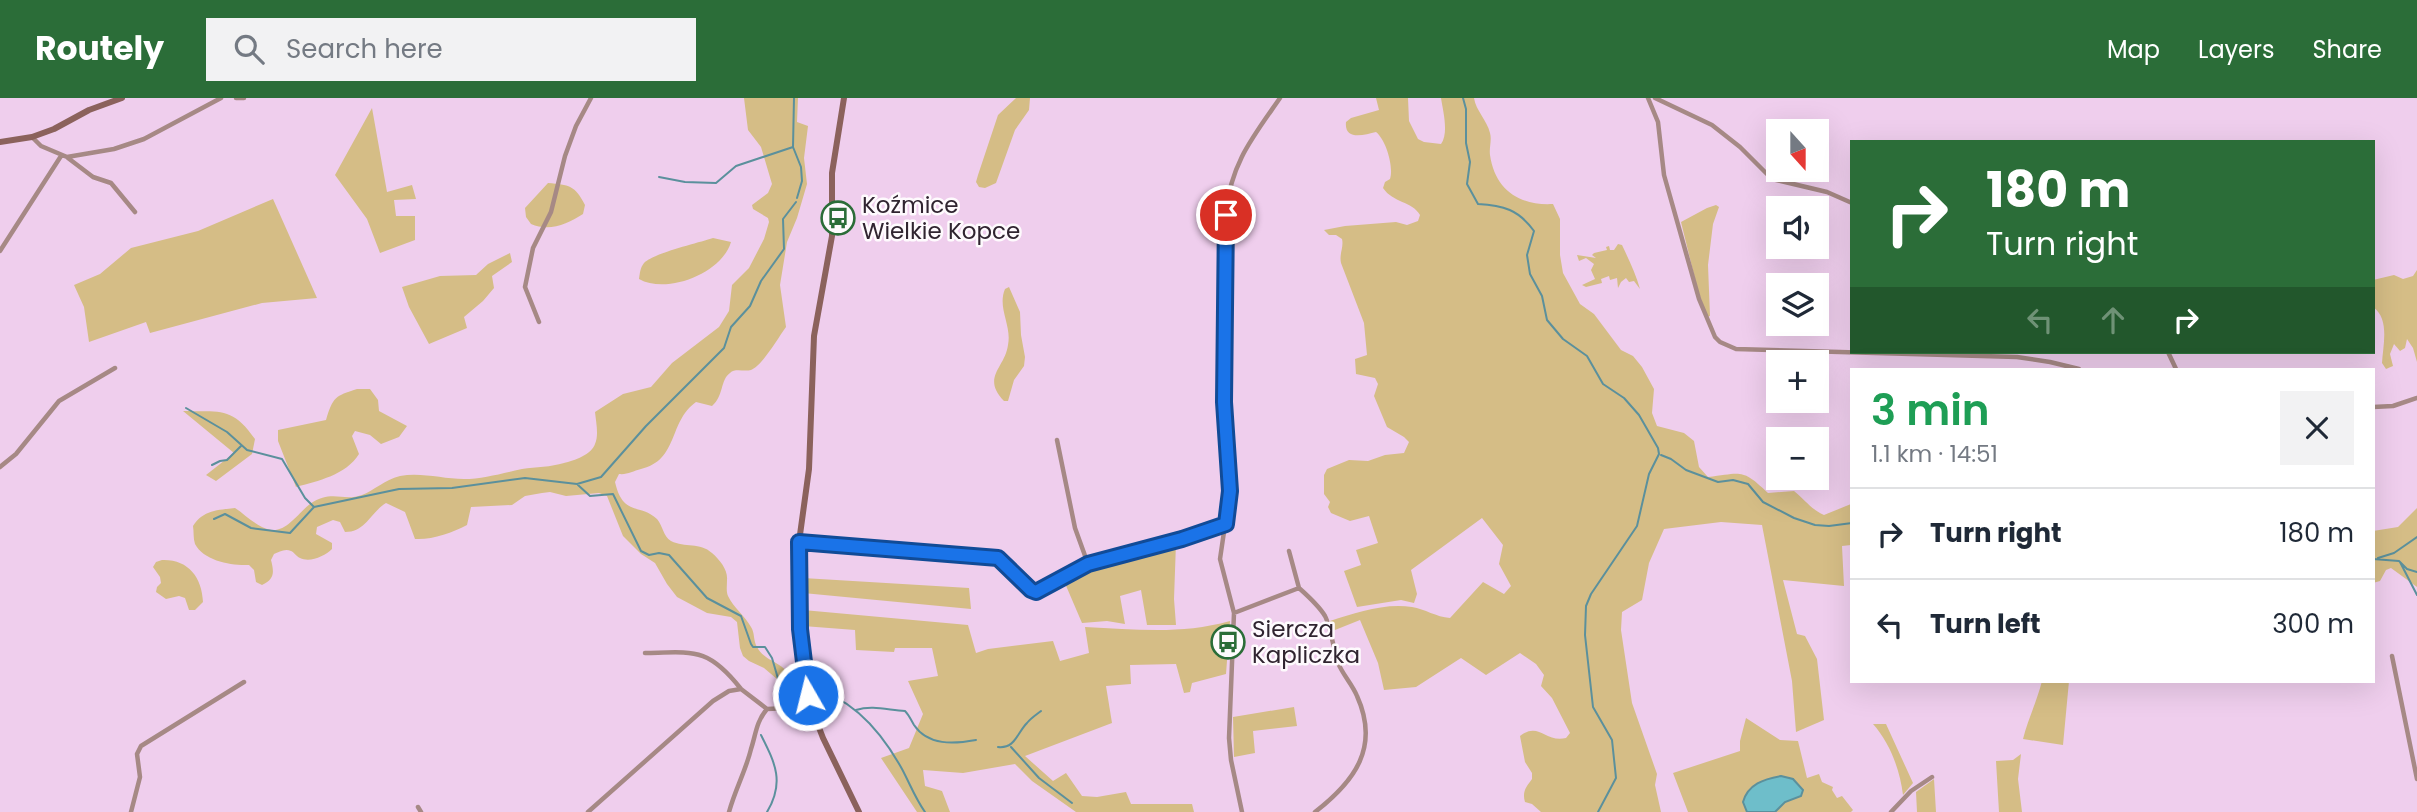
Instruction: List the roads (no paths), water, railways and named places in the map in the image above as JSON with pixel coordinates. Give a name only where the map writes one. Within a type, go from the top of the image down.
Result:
[{"type":"street","points":[[0,142],[54,129],[89,110],[122,98]]},
{"type":"street","points":[[67,158],[114,149],[145,139],[221,98]]},
{"type":"street","points":[[236,98],[244,98]]},
{"type":"street","points":[[540,322],[525,287],[533,248],[551,212],[565,156],[576,126],[591,98]]},
{"type":"street","points":[[844,98],[832,173],[832,236],[815,329],[809,469],[799,542],[800,629],[811,707],[859,812]]},
{"type":"street","points":[[1242,812],[1228,738],[1234,613],[1220,559],[1230,491],[1224,402],[1224,273],[1228,193],[1239,158],[1280,98]]},
{"type":"street","points":[[1648,98],[1658,122],[1664,175],[1694,284],[1709,326],[1720,342],[1736,349],[1850,353]]},
{"type":"street","points":[[1655,98],[1712,125],[1740,147],[1772,179],[1827,192],[1850,202]]},
{"type":"street","points":[[32,136],[41,146],[67,158],[93,177],[111,183],[135,212]]},
{"type":"street","points":[[0,251],[61,156]]},
{"type":"street","points":[[1871,354],[2017,358],[2074,368]]},
{"type":"street","points":[[0,467],[16,454],[60,401],[115,368]]},
{"type":"street","points":[[2375,407],[2393,406],[2417,398]]},
{"type":"street","points":[[1057,440],[1075,528],[1088,564]]},
{"type":"street","points":[[799,542],[998,558],[1036,592],[1088,564],[1182,539],[1226,524]]},
{"type":"street","points":[[1289,551],[1299,588],[1326,618],[1338,663],[1359,699],[1367,730],[1362,758],[1350,780],[1315,812]]},
{"type":"street","points":[[1234,613],[1292,593],[1299,588]]},
{"type":"street","points":[[645,653],[702,654],[727,671],[741,689],[767,709],[811,707]]},
{"type":"street","points":[[2392,656],[2417,779]]},
{"type":"street","points":[[131,812],[139,777],[137,754],[141,746],[244,682]]},
{"type":"street","points":[[588,812],[713,702],[729,691],[741,689]]},
{"type":"street","points":[[729,812],[751,749],[756,725],[767,709]]},
{"type":"street","points":[[1891,812],[1911,792],[1932,777]]},
{"type":"waterway","points":[[794,98],[793,147],[801,167],[802,181],[797,198]]},
{"type":"waterway","points":[[1463,98],[1470,162],[1467,184],[1478,204],[1510,210],[1534,231],[1527,255],[1530,274],[1542,296],[1547,320],[1563,339],[1587,356],[1603,384],[1624,398],[1639,415],[1658,448],[1659,454],[1649,474],[1637,526],[1591,594],[1586,606],[1585,635],[1593,707],[1612,740],[1616,778],[1598,812]]},
{"type":"waterway","points":[[659,177],[685,182],[716,183],[736,166],[793,147]]},
{"type":"waterway","points":[[214,519],[225,514],[251,528],[290,533],[314,507],[399,489],[452,488],[525,478],[577,484],[601,477],[646,426],[724,348],[731,327],[750,306],[761,281],[784,249],[783,219],[796,202]]},
{"type":"waterway","points":[[186,408],[227,432],[247,450],[282,459],[305,498],[314,507]]},
{"type":"waterway","points":[[212,465],[227,460],[241,446]]},
{"type":"waterway","points":[[1661,455],[1686,470],[1718,482],[1733,480],[1748,484],[1763,502],[1794,518],[1815,525],[1850,523]]},
{"type":"waterway","points":[[578,485],[590,496],[613,494],[641,551],[649,555],[669,555],[707,598],[741,616],[753,647],[765,647],[772,658],[779,682],[799,686],[801,703],[787,706]]},
{"type":"waterway","points":[[2378,558],[2394,553],[2417,537]]},
{"type":"waterway","points":[[2375,559],[2399,561],[2407,569],[2417,572]]},
{"type":"waterway","points":[[2400,562],[2417,595]]},
{"type":"waterway","points":[[811,688],[841,700],[876,730],[902,769],[925,812]]},
{"type":"waterway","points":[[856,710],[874,708],[905,711],[926,737],[950,743],[976,740]]},
{"type":"waterway","points":[[998,747],[1012,743],[1029,721],[1041,711]]},
{"type":"waterway","points":[[761,735],[774,764],[777,782],[767,812]]},
{"type":"waterway","points":[[1011,747],[1039,778],[1072,803]]},
{"type":"place","name":"Koźmice Wielkie Kopce","points":[[838,218]]},
{"type":"place","name":"Siercza Kapliczka","points":[[1228,642]]}]
